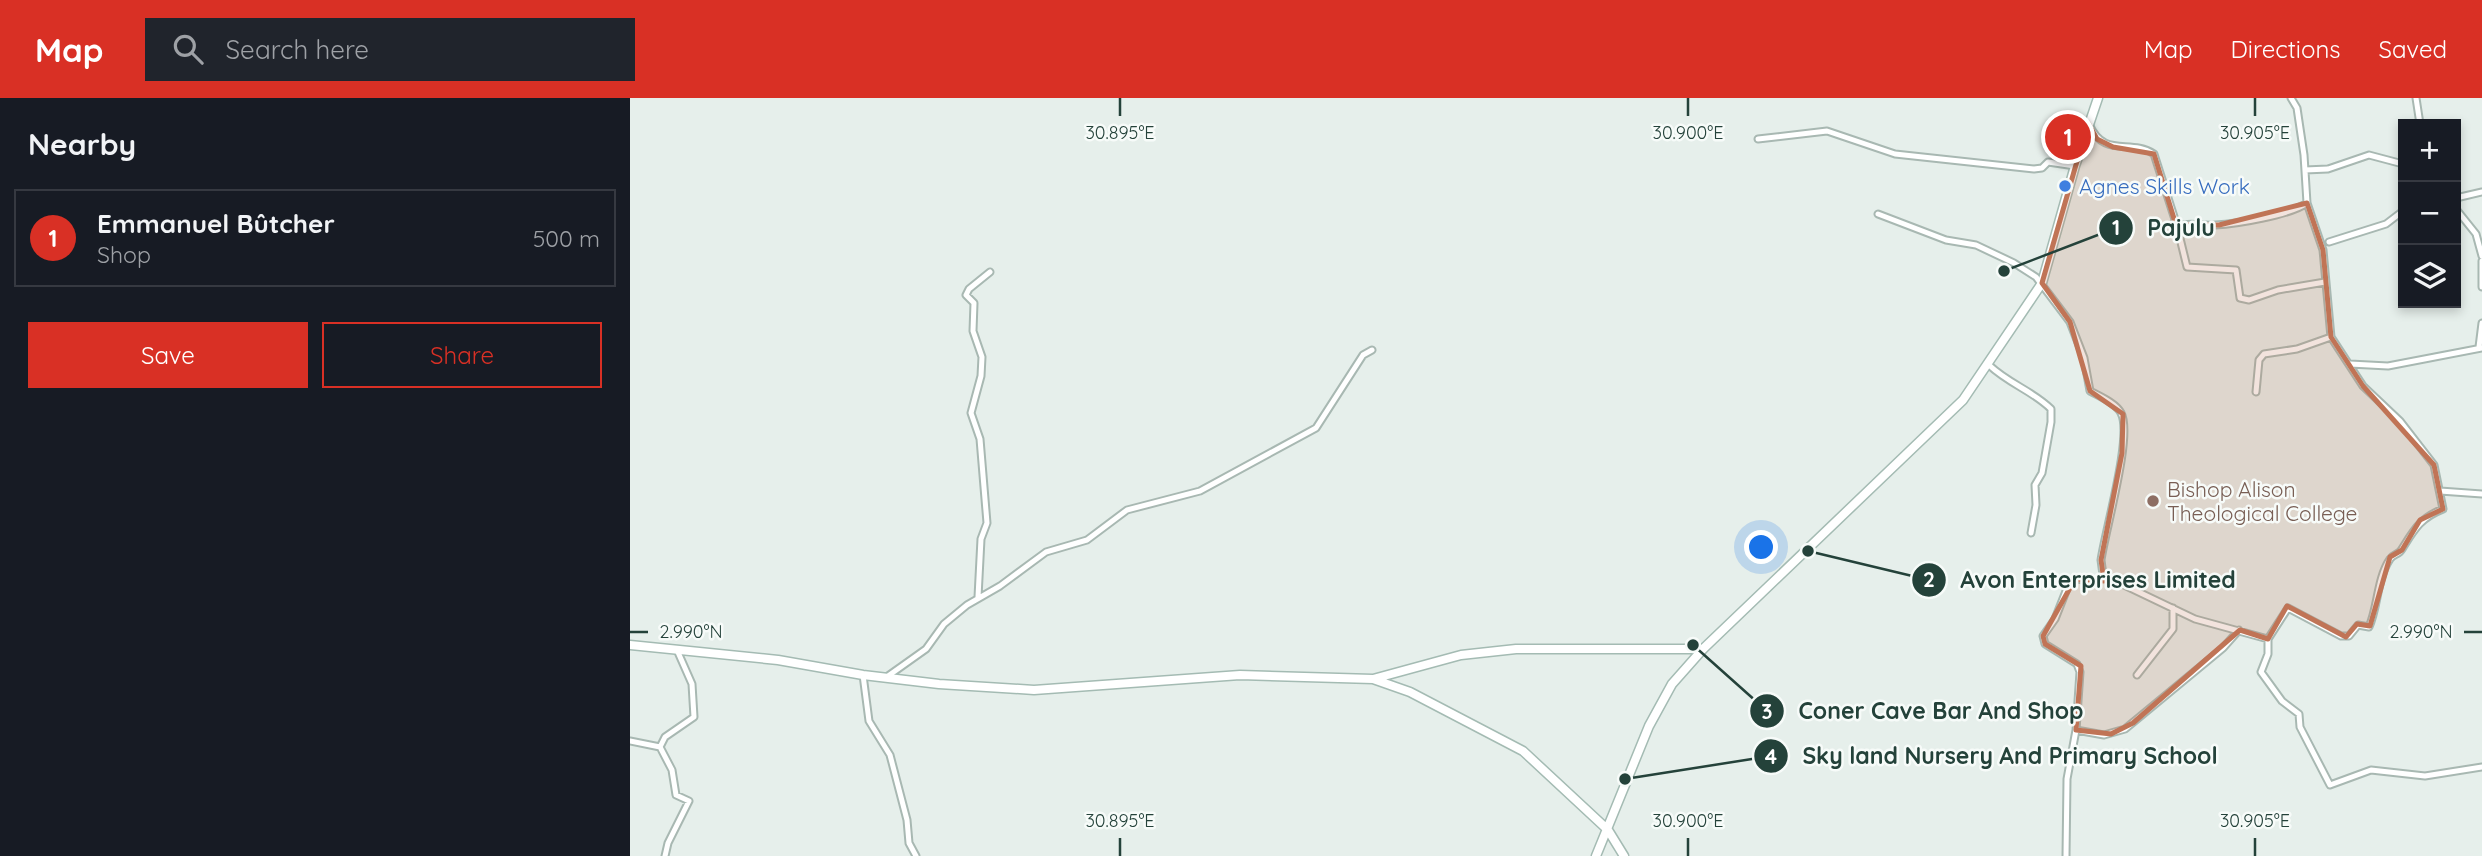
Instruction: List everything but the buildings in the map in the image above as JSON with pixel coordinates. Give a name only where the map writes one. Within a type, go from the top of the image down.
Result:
[{"type":"street","points":[[1596,856],[1649,726],[1672,684],[1703,649],[1956,407],[1989,365],[2042,283],[2088,123],[2098,98]]},
{"type":"street","points":[[2291,98],[2297,108],[2307,203],[2321,241],[2331,337],[2363,386],[2400,421],[2434,465],[2443,509],[2421,520],[2413,534],[2406,539],[2402,550],[2388,562],[2368,627],[2358,625],[2349,636],[2341,636],[2288,608],[2268,639],[2268,654],[2261,671],[2283,702],[2299,714],[2300,727],[2330,785],[2371,770],[2425,776],[2482,767]]},
{"type":"street","points":[[2416,98],[2419,119]]},
{"type":"street","points":[[2088,123],[2097,139],[2113,147],[2145,149],[2154,155],[2187,267],[2236,270],[2240,298],[2249,300],[2278,290],[2325,282]]},
{"type":"street","points":[[1758,139],[1821,131],[1871,148],[1939,161],[2034,170],[2042,168],[2048,162],[2075,166]]},
{"type":"street","points":[[2305,170],[2328,169],[2369,155],[2398,162]]},
{"type":"street","points":[[2461,197],[2482,192]]},
{"type":"street","points":[[2177,226],[2190,223],[2219,225],[2269,216],[2307,203]]},
{"type":"street","points":[[1878,214],[1946,240],[1976,245],[2014,262],[2042,283],[2054,305],[2070,322],[2084,358],[2090,391],[2116,407],[2123,417],[2122,453],[2101,560],[2103,575]]},
{"type":"street","points":[[2329,242],[2339,236],[2386,225],[2398,215]]},
{"type":"street","points":[[2461,215],[2476,233],[2482,259],[2482,287]]},
{"type":"street","points":[[978,597],[981,539],[987,523],[980,439],[971,413],[980,384],[982,357],[973,331],[974,303],[966,295],[969,289],[990,272]]},
{"type":"street","points":[[2350,364],[2388,366],[2481,347],[2482,323]]},
{"type":"street","points":[[2256,392],[2259,360],[2264,354],[2297,349],[2331,337]]},
{"type":"street","points":[[888,676],[926,649],[944,624],[978,597],[1000,586],[1046,552],[1087,540],[1127,510],[1200,491],[1316,428],[1363,355],[1372,350]]},
{"type":"street","points":[[1989,365],[2006,381],[2040,399],[2051,409],[2042,473],[2035,485],[2036,505],[2031,533]]},
{"type":"street","points":[[2440,491],[2482,494]]},
{"type":"street","points":[[2103,575],[2195,619],[2268,639]]},
{"type":"street","points":[[2066,856],[2067,779],[2077,730],[2080,667],[2045,644],[2043,636],[2056,619],[2068,586],[2075,579],[2096,581],[2103,575]]},
{"type":"street","points":[[2137,675],[2173,629],[2173,608]]},
{"type":"street","points":[[2077,730],[2104,735],[2124,729],[2223,648],[2239,630]]},
{"type":"street","points":[[630,645],[778,660],[863,675],[951,685],[1034,690],[1240,675],[1373,679],[1461,655],[1516,649],[1703,649]]},
{"type":"street","points":[[660,747],[665,737],[694,717],[692,684],[677,650]]},
{"type":"street","points":[[863,675],[869,722],[890,755],[907,820],[909,843],[916,856]]},
{"type":"street","points":[[1373,679],[1410,692],[1523,751],[1608,830],[1624,856]]},
{"type":"street","points":[[630,741],[660,747]]},
{"type":"street","points":[[660,747],[672,770],[676,795],[689,801],[670,838],[665,856]]},
{"type":"highlighted area","points":[[2088,123],[2097,139],[2113,147],[2154,154],[2176,225],[2219,225],[2307,203],[2323,250],[2331,337],[2363,386],[2434,465],[2443,509],[2420,520],[2402,550],[2390,557],[2370,626],[2357,624],[2346,637],[2287,606],[2268,639],[2240,630],[2133,723],[2111,734],[2076,730],[2081,666],[2045,644],[2043,636],[2075,579],[2104,581],[2101,560],[2122,453],[2123,414],[2090,391],[2070,322],[2042,283]]},
{"type":"place","name":"Emmanuel Bûtcher","points":[[2068,137]]},
{"type":"place","name":"Agnes Skills Work","points":[[2065,186]]},
{"type":"place","name":"Pajulu","points":[[2004,271]]},
{"type":"place","name":"Bishop Alison Theological College","points":[[2153,501]]},
{"type":"place","name":"Avon Enterprises Limited","points":[[1808,551]]},
{"type":"place","name":"Coner Cave Bar And Shop","points":[[1693,645]]},
{"type":"place","name":"Sky land Nursery And Primary School","points":[[1625,779]]}]
